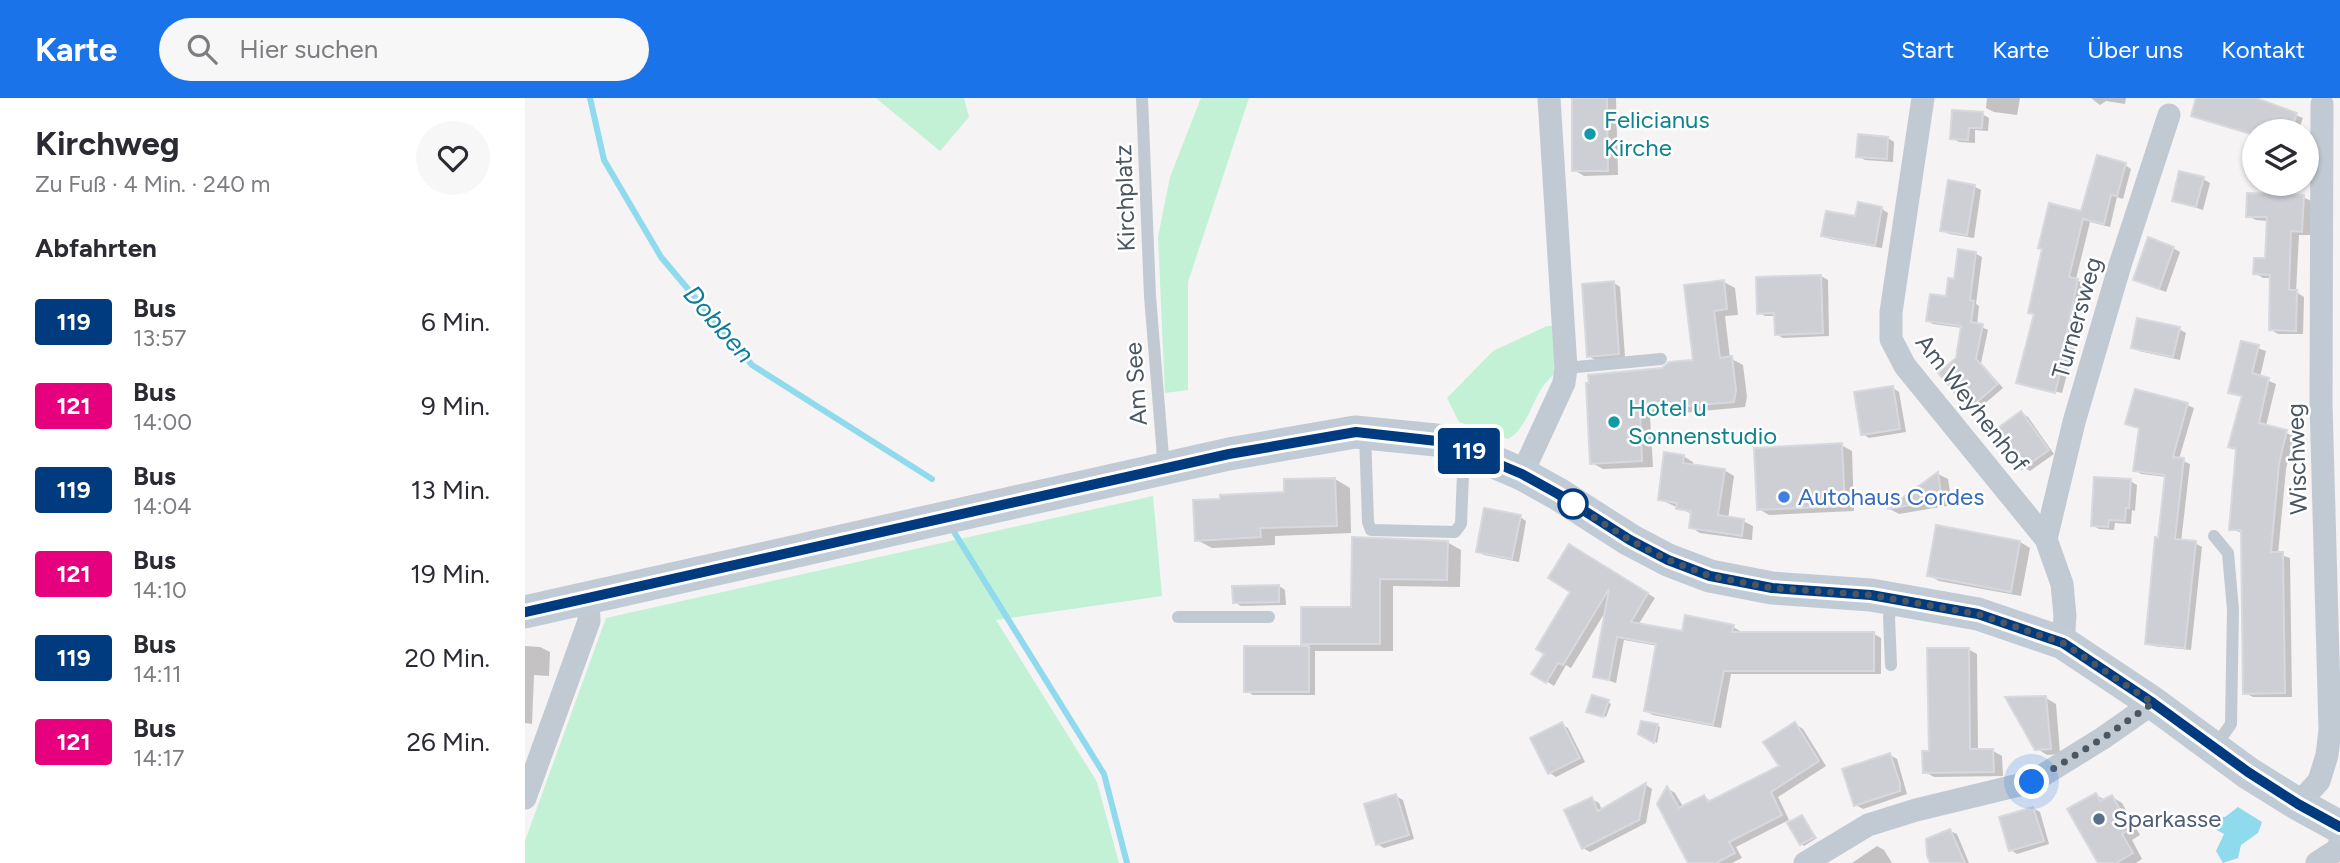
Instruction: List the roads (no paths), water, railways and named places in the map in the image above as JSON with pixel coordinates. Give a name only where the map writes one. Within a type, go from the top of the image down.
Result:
[{"type":"main road","points":[[525,612],[1229,454],[1356,432],[1446,442],[1522,474],[1630,540],[1668,560],[1710,576],[1772,588],[1871,595],[1978,614],[2063,643],[2153,703],[2248,772],[2340,827]]},
{"type":"street","points":[[1522,474],[1564,383],[1566,368],[1549,98]]},
{"type":"street","name":"Am Weyhenhof","points":[[1923,98],[1891,312],[1891,339],[1905,366],[2046,539],[2062,584],[2065,616],[2063,643]]},
{"type":"street","name":"Wischweg","points":[[2298,804],[2319,781],[2327,755],[2330,730],[2321,403],[2322,104]]},
{"type":"street","name":"Turnersweg","points":[[2046,539],[2074,422],[2120,265],[2169,115]]},
{"type":"street","points":[[525,799],[589,621],[588,598]]},
{"type":"street","points":[[1805,863],[1868,825],[1916,810],[2032,782],[2153,703]]},
{"type":"street","points":[[2317,863],[2337,850],[2340,843]]},
{"type":"lane","name":"Kirchplatz","points":[[1142,98],[1150,296]]},
{"type":"lane","name":"Am See","points":[[1150,296],[1164,469]]},
{"type":"lane","points":[[1566,368],[1661,359]]},
{"type":"lane","points":[[1365,433],[1368,522],[1371,530],[1455,532],[1461,523],[1464,449]]},
{"type":"lane","points":[[2214,536],[2228,553],[2233,610],[2231,724],[2214,748]]},
{"type":"lane","points":[[1891,665],[1889,617],[1894,599]]},
{"type":"lane","points":[[1178,617],[1269,617]]},
{"type":"water","points":[[2238,807],[2262,822],[2258,833],[2241,845],[2238,858],[2223,863],[2216,851],[2224,834],[2211,827],[2211,817],[2225,817]]},
{"type":"waterway","name":"Dobben","points":[[590,98],[604,160],[661,257],[752,365],[932,479]]},
{"type":"waterway","name":"Dobben","points":[[954,532],[1104,774],[1127,863]]},
{"type":"place","name":"Felicianus Kirche","points":[[1590,134]]},
{"type":"place","name":"Hotel u Sonnenstudio","points":[[1614,422]]},
{"type":"place","name":"Autohaus Cordes","points":[[1784,497]]},
{"type":"place","name":"Sparkasse","points":[[2099,819]]}]
